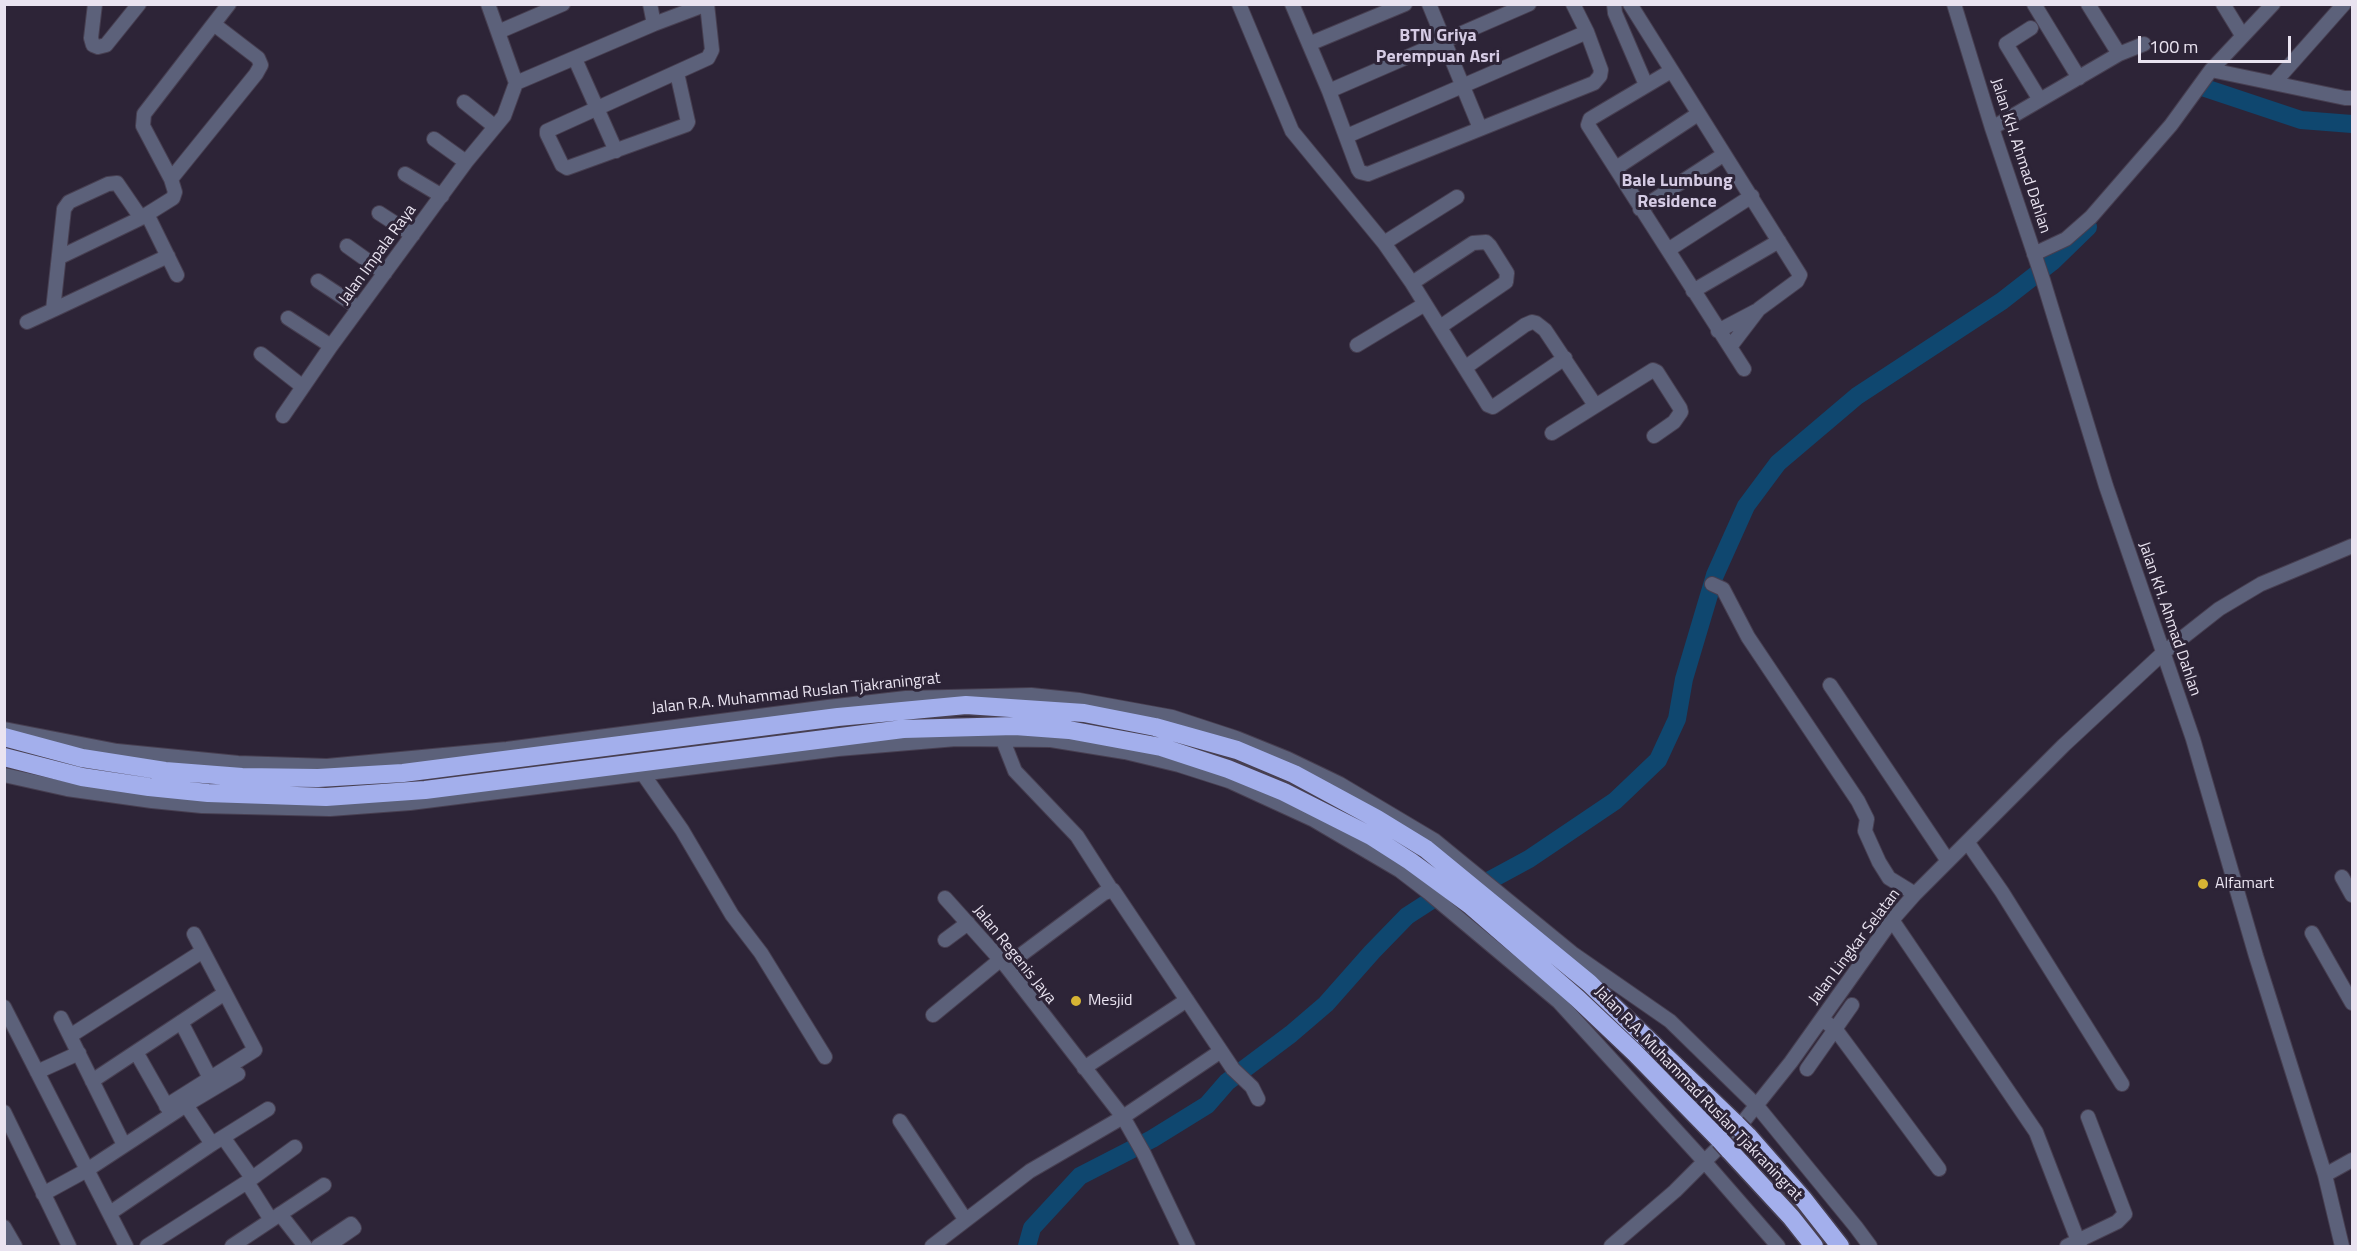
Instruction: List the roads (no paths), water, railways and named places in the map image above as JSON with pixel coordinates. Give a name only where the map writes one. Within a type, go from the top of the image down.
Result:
[{"type":"highway","name":"Jalan R.A. Muhammad Ruslan Tjakraningrat","points":[[4,737],[82,758],[165,771],[242,777],[324,778],[414,772],[827,719],[966,705],[1084,713],[1155,727],[1237,750],[1294,774],[1430,845],[1464,881],[1589,983],[1742,1130],[1804,1200],[1840,1246]]},
{"type":"highway","name":"Jalan R.A. Muhammad Ruslan Tjakraningrat","points":[[4,757],[82,777],[149,787],[208,793],[326,796],[425,790],[903,729],[1015,726],[1069,730],[1161,747],[1228,769],[1284,792],[1464,881]]},
{"type":"highway","name":"Jalan R.A. Muhammad Ruslan Tjakraningrat","points":[[1483,897],[1577,998],[1635,1053],[1724,1145],[1791,1217],[1814,1246]]},
{"type":"street","points":[[95,4],[91,38],[93,45],[98,47],[106,45],[139,4]]},
{"type":"street","points":[[60,257],[144,216],[173,198],[175,192],[171,179],[145,131],[142,120],[144,114],[230,4]]},
{"type":"street","points":[[488,4],[516,83],[707,4],[712,50],[704,61],[550,128],[547,134],[562,165],[567,168],[687,125],[677,74]]},
{"type":"street","points":[[498,32],[547,8],[563,4]]},
{"type":"street","points":[[650,4],[654,24]]},
{"type":"street","points":[[1239,4],[1292,131],[1384,243],[1466,367],[1488,405],[1493,406],[1565,358]]},
{"type":"street","points":[[1292,4],[1329,91],[1358,169],[1368,174],[1594,83],[1600,76],[1601,70],[1587,32],[1573,4]]},
{"type":"street","points":[[1309,45],[1405,4]]},
{"type":"street","points":[[1429,4],[1480,128]]},
{"type":"street","points":[[1329,91],[1529,4]]},
{"type":"street","points":[[1614,4],[1615,13],[1646,85]]},
{"type":"street","points":[[1630,4],[1798,272],[1799,278],[1759,309],[1718,331]]},
{"type":"street","name":"Jalan KH. Ahmad Dahlan","points":[[1954,4],[1992,128],[2043,280],[2106,486],[2193,739],[2256,956],[2325,1175],[2342,1246]]},
{"type":"street","points":[[2034,4],[2079,78]]},
{"type":"street","points":[[2088,4],[2119,54]]},
{"type":"street","points":[[2223,4],[2242,35]]},
{"type":"street","points":[[2036,258],[2066,239],[2091,217],[2160,139],[2242,35],[2273,4]]},
{"type":"street","points":[[2274,83],[2345,4],[2352,16]]},
{"type":"street","points":[[171,179],[261,65],[258,58],[215,25]]},
{"type":"street","points":[[2031,28],[2006,44],[2040,100]]},
{"type":"street","points":[[1347,136],[1587,32]]},
{"type":"street","points":[[1992,128],[2119,54],[2144,44]]},
{"type":"street","points":[[575,58],[595,108],[616,151]]},
{"type":"street","points":[[2213,70],[2274,83],[2350,95]]},
{"type":"street","points":[[1671,71],[1588,122],[1640,209],[1744,369]]},
{"type":"street","name":"Jalan Impala Raya","points":[[283,416],[331,346],[466,162],[499,121],[516,83]]},
{"type":"street","points":[[464,102],[499,121]]},
{"type":"street","points":[[1616,168],[1698,114]]},
{"type":"street","points":[[434,139],[466,162]]},
{"type":"street","points":[[1640,209],[1723,155]]},
{"type":"street","points":[[405,174],[442,196]]},
{"type":"street","points":[[53,310],[64,209],[69,202],[108,184],[117,183],[144,216],[177,274]]},
{"type":"street","points":[[1668,250],[1752,196]]},
{"type":"street","points":[[1384,243],[1457,197]]},
{"type":"street","points":[[379,213],[413,235]]},
{"type":"street","points":[[1693,291],[1779,241]]},
{"type":"street","points":[[1412,283],[1473,243],[1486,242],[1490,246],[1507,273],[1506,282],[1440,327]]},
{"type":"street","points":[[347,246],[385,273]]},
{"type":"street","points":[[27,322],[168,256]]},
{"type":"street","points":[[318,281],[359,308]]},
{"type":"street","points":[[1357,345],[1425,304]]},
{"type":"street","points":[[1730,347],[1759,309]]},
{"type":"street","points":[[288,318],[331,346]]},
{"type":"street","points":[[1466,367],[1532,322],[1541,326],[1595,405]]},
{"type":"street","points":[[261,354],[303,387]]},
{"type":"street","points":[[1552,433],[1643,375],[1655,370],[1681,412],[1674,422],[1654,436]]},
{"type":"street","name":"Jalan Lingkar Selatan","points":[[1611,1246],[1675,1191],[1757,1106],[1893,920],[1915,894],[2162,650],[2239,596],[2284,574],[2352,546]]},
{"type":"street","points":[[1712,584],[1723,589],[1748,637],[1858,801],[1867,819],[1864,831],[1889,878],[1915,894]]},
{"type":"street","points":[[1830,685],[1948,861]]},
{"type":"street","name":"Jalan R.A. Muhammad Ruslan Tjakraningrat","points":[[4,729],[128,753],[238,764],[327,766],[507,749],[895,700],[976,695],[1031,695],[1079,700],[1172,717],[1236,738],[1288,759],[1340,784],[1430,845]]},
{"type":"street","points":[[1002,738],[1016,771],[1077,836],[1221,1051],[1240,1076],[1253,1088],[1258,1099]]},
{"type":"street","points":[[4,775],[67,789],[152,801],[202,806],[330,809],[410,802],[870,746],[956,739],[1051,740],[1125,752],[1179,765],[1229,781],[1314,820],[1399,870],[1429,893],[1559,1002],[1778,1246]]},
{"type":"street","points":[[643,774],[682,830],[732,915],[761,953],[825,1057]]},
{"type":"street","points":[[1968,843],[2014,911],[2122,1084]]},
{"type":"street","points":[[2342,877],[2352,895]]},
{"type":"street","name":"Jalan R.A. Muhammad Ruslan Tjakraningrat","points":[[1464,881],[1483,897],[1572,953],[1670,1020],[1757,1106],[1870,1246]]},
{"type":"street","points":[[933,1015],[1003,963],[1111,889]]},
{"type":"street","name":"Jalan Regenis Jaya","points":[[945,898],[1003,963],[1123,1117],[1144,1154],[1188,1246]]},
{"type":"street","points":[[1893,920],[2036,1132],[2075,1245],[2117,1222],[2125,1214],[2088,1117]]},
{"type":"street","points":[[945,940],[968,923]]},
{"type":"street","points":[[2312,933],[2352,1003]]},
{"type":"street","points":[[43,1194],[87,1170],[124,1145],[210,1078],[255,1050],[194,934]]},
{"type":"street","points":[[70,1036],[203,951]]},
{"type":"street","points":[[92,1081],[225,993]]},
{"type":"street","points":[[1084,1068],[1187,1000]]},
{"type":"street","points":[[1807,1069],[1852,1005]]},
{"type":"street","points":[[4,1007],[126,1246]]},
{"type":"street","points":[[61,1017],[124,1145]]},
{"type":"street","points":[[1822,1019],[1836,1030],[1939,1169]]},
{"type":"street","points":[[181,1022],[210,1078]]},
{"type":"street","points":[[932,1246],[1030,1171],[1123,1117],[1221,1051]]},
{"type":"street","points":[[136,1052],[169,1110]]},
{"type":"street","points":[[37,1072],[79,1053]]},
{"type":"street","points":[[169,1110],[186,1105],[238,1074]]},
{"type":"street","points":[[186,1105],[250,1180],[275,1217],[305,1246]]},
{"type":"street","points":[[110,1213],[268,1109]]},
{"type":"street","points":[[4,1112],[69,1246]]},
{"type":"street","points":[[900,1121],[965,1219]]},
{"type":"street","points":[[4,1146],[18,1140]]},
{"type":"street","points":[[147,1246],[250,1180],[295,1147]]},
{"type":"street","points":[[2325,1175],[2352,1160]]},
{"type":"street","points":[[232,1246],[324,1185]]},
{"type":"street","points":[[318,1246],[351,1224],[354,1228],[328,1246]]},
{"type":"street","points":[[4,1227],[15,1246]]},
{"type":"waterway","points":[[2205,88],[2301,120],[2352,124]]},
{"type":"waterway","points":[[1027,1246],[1032,1228],[1080,1176],[1152,1139],[1207,1105],[1227,1082],[1291,1034],[1326,1004],[1407,916],[1441,894],[1481,885],[1529,859],[1615,801],[1658,760],[1677,719],[1684,679],[1715,575],[1746,506],[1778,463],[1857,396],[2002,301],[2052,262],[2088,227]]},
{"type":"place","name":"Alfamart","points":[[2203,884]]},
{"type":"place","name":"Mesjid","points":[[1076,1001]]},
{"type":"district","name":"BTN Griya Perempuan Asri","points":[[1438,47]]},
{"type":"district","name":"Bale Lumbung Residence","points":[[1677,192]]}]
